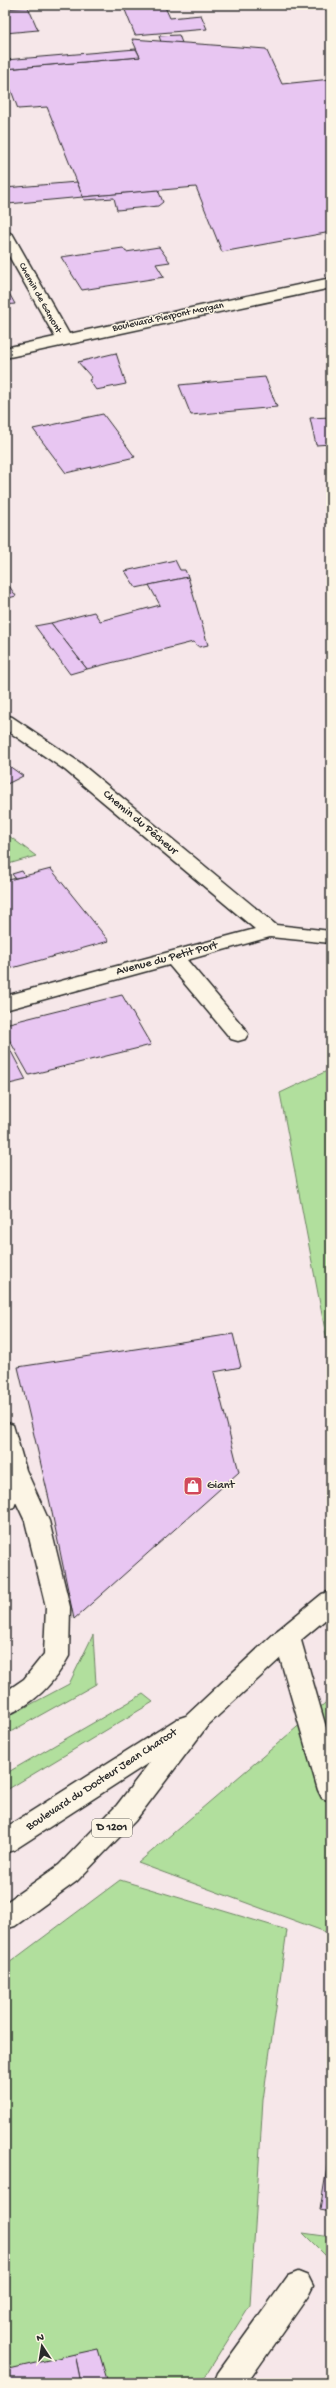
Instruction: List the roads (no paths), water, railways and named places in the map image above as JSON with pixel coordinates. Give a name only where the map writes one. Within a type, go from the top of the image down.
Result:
[{"type":"street","name":"Chemin de Gamont","points":[[5,236],[64,339]]},
{"type":"street","name":"Boulevard Pierpont Morgan","points":[[5,353],[64,339],[331,283]]},
{"type":"street","name":"Chemin du Pêcheur","points":[[5,721],[72,766],[270,930]]},
{"type":"street","name":"Avenue du Petit Port","points":[[5,1003],[270,930],[331,937]]},
{"type":"street","points":[[172,957],[186,970],[238,1034]]},
{"type":"street","points":[[5,1431],[14,1470],[38,1521],[58,1607],[56,1656],[33,1686],[5,1705]]},
{"type":"street","points":[[5,1501],[14,1470]]},
{"type":"street","name":"Boulevard du Docteur Jean Charcot","points":[[5,1918],[68,1873],[126,1813],[199,1718],[287,1637],[331,1601]]},
{"type":"street","points":[[287,1637],[331,1790]]},
{"type":"street","name":"Boulevard du Docteur Jean Charcot","points":[[5,1842],[199,1718]]},
{"type":"street","points":[[229,2383],[298,2286]]},
{"type":"place","name":"Giant","points":[[193,1486]]}]
